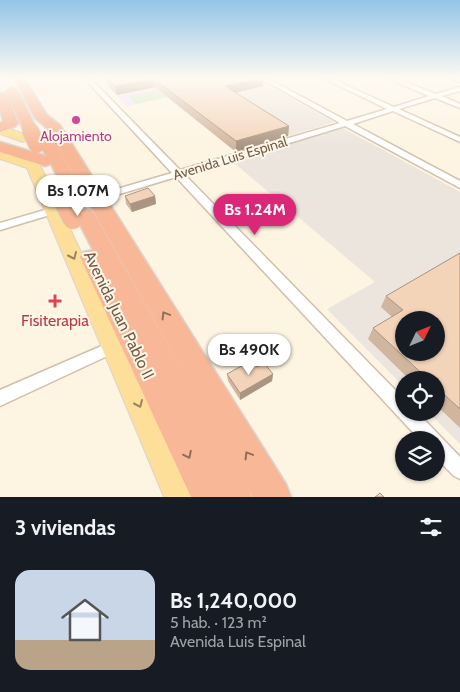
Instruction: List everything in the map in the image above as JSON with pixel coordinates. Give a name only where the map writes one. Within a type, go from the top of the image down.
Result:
[{"type":"highway","points":[[0,129],[11,123],[4,101]]},
{"type":"highway","name":"Avenida Juan Pablo II","points":[[17,101],[34,137],[39,163],[74,206],[273,497]]},
{"type":"highway","name":"Avenida Juan Pablo II","points":[[32,101],[42,118],[53,125],[74,206],[209,497]]},
{"type":"highway","points":[[34,137],[40,128],[42,118]]},
{"type":"highway","points":[[0,137],[34,137]]},
{"type":"highway","points":[[34,137],[234,497]]},
{"type":"highway","points":[[0,147],[39,163]]},
{"type":"main road","points":[[0,129],[34,137]]},
{"type":"main road","points":[[0,155],[39,163]]},
{"type":"main road","name":"Avenida Juan Pablo II","points":[[74,206],[113,347],[180,497]]},
{"type":"street","points":[[109,101],[395,402]]},
{"type":"street","points":[[307,101],[460,185]]},
{"type":"street","points":[[377,101],[460,140]]},
{"type":"street","name":"Avenida Luis Espinal","points":[[0,227],[419,101]]},
{"type":"street","points":[[448,101],[460,106]]},
{"type":"street","points":[[0,398],[113,347]]},
{"type":"street","points":[[414,421],[423,431]]},
{"type":"street","points":[[445,454],[460,470]]},
{"type":"shaded area","points":[[122,101],[148,101],[127,106]]},
{"type":"shaded area","points":[[172,101],[296,101],[334,122],[236,152]]},
{"type":"shaded area","points":[[341,127],[460,192],[460,444],[437,421],[445,421],[445,371],[395,371],[395,378],[327,309],[375,282],[233,162]]},
{"type":"green space","points":[[133,101],[148,101],[136,104]]},
{"type":"building","points":[[183,101],[249,101],[289,126],[236,141]]},
{"type":"building","points":[[148,188],[155,196],[130,204],[125,196]]},
{"type":"building","points":[[460,253],[460,409],[445,395],[445,371],[419,371],[409,361],[445,361],[445,311],[401,311],[403,310],[386,296]]},
{"type":"building","points":[[395,315],[395,348],[373,328]]},
{"type":"building","points":[[252,360],[257,367],[264,363],[273,374],[240,393],[227,374]]},
{"type":"building","points":[[380,493],[384,497],[375,497]]},
{"type":"place","name":"Alojamiento","points":[[76,120]]},
{"type":"place","name":"Fisiterapia","points":[[55,301]]}]
